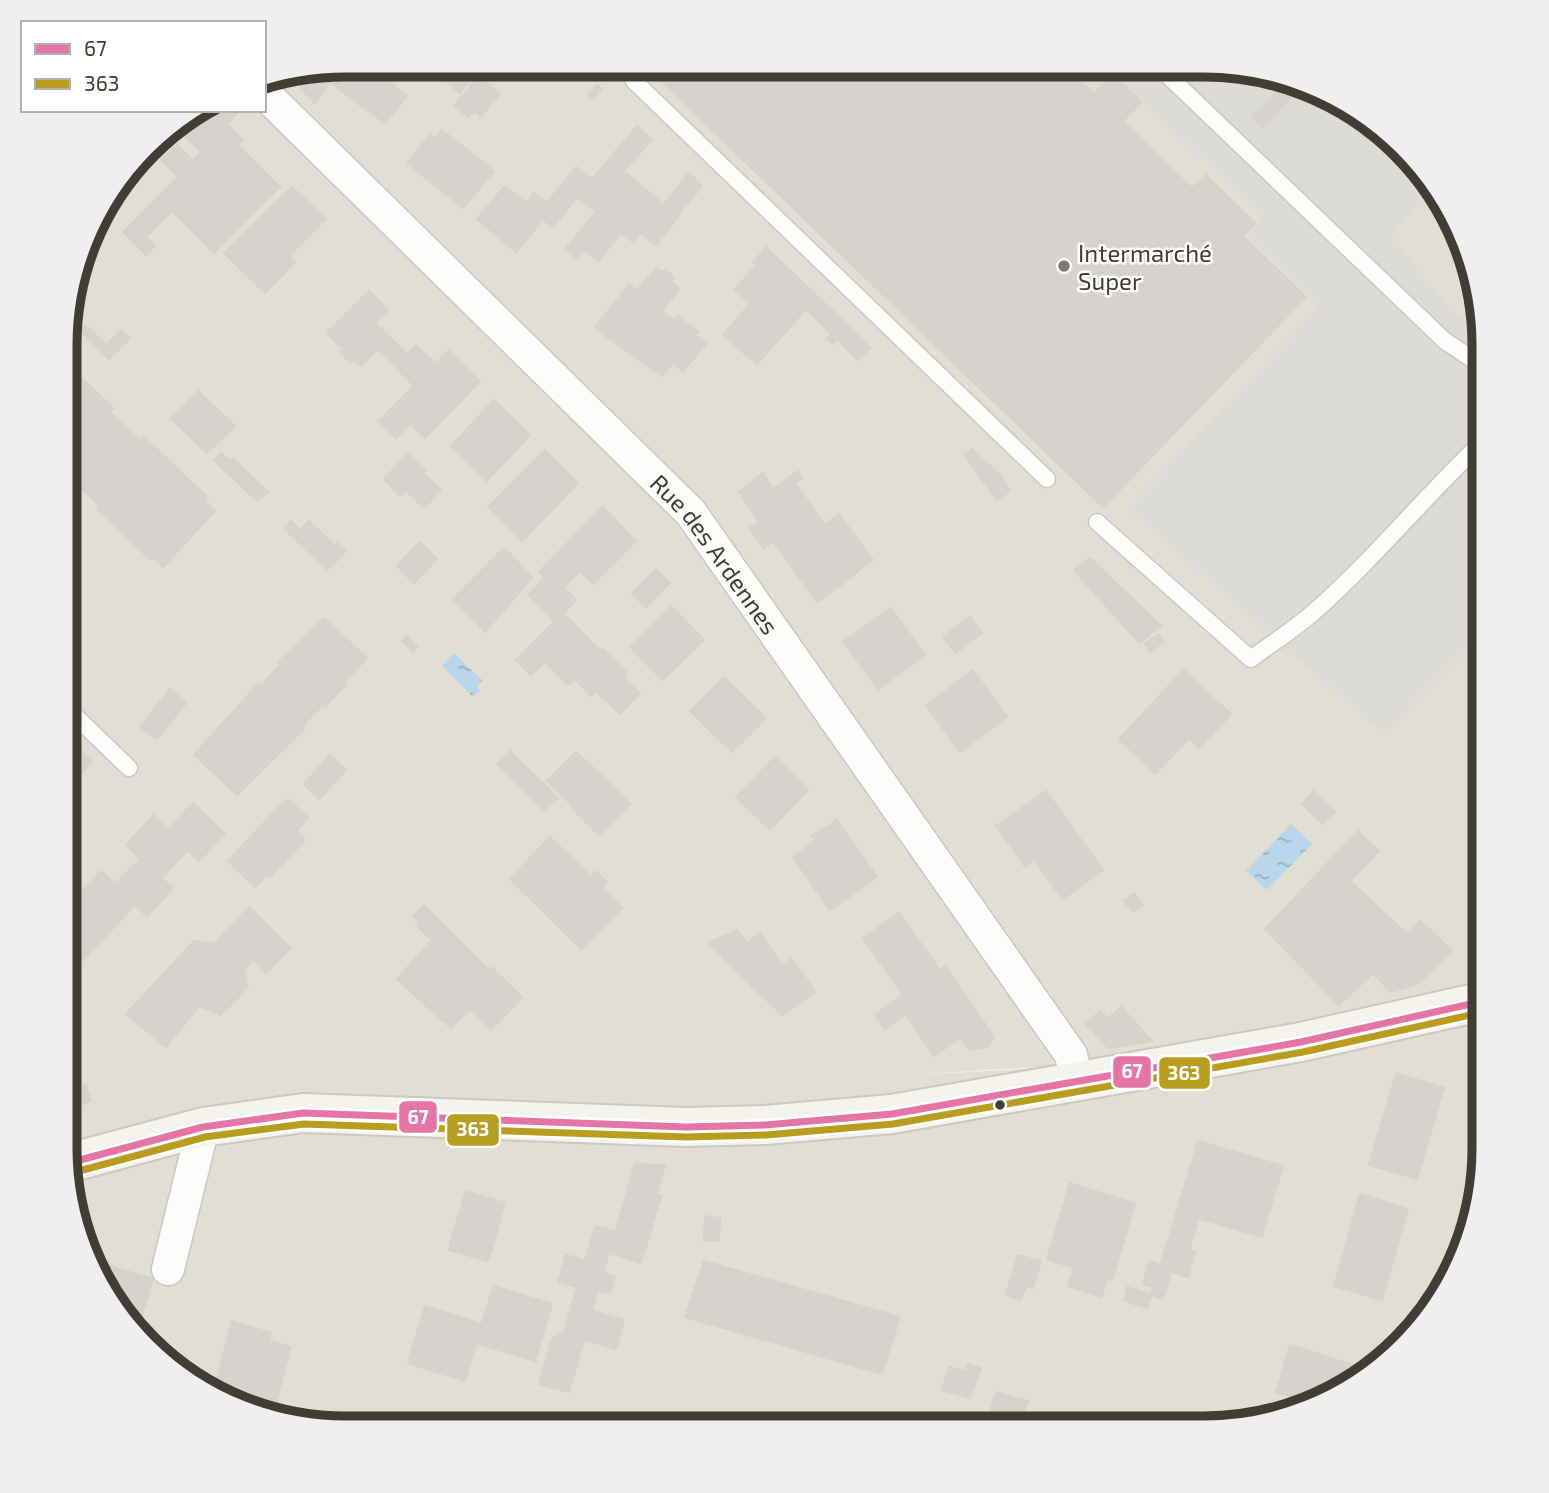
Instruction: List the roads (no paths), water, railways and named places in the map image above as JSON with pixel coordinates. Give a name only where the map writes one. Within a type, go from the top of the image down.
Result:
[{"type":"main road","points":[[78,1161],[204,1127],[303,1113],[686,1127],[765,1125],[892,1114],[1077,1084],[1301,1042],[1472,1004]]},
{"type":"street","name":"Rue des Ardennes","points":[[266,95],[691,513],[1071,1055],[1077,1084]]},
{"type":"street","points":[[168,1269],[204,1127]]},
{"type":"lane","points":[[633,77],[1048,479]]},
{"type":"lane","points":[[1169,77],[1445,341],[1472,359]]},
{"type":"lane","points":[[1097,522],[1251,659],[1314,613],[1380,550],[1439,482],[1472,451]]},
{"type":"lane","points":[[77,718],[129,768]]},
{"type":"water","points":[[454,653],[483,681],[477,686],[480,690],[473,697],[442,666]]},
{"type":"water","points":[[1291,824],[1312,844],[1267,890],[1246,871]]},
{"type":"place","name":"Intermarché Super","points":[[1064,266]]}]
